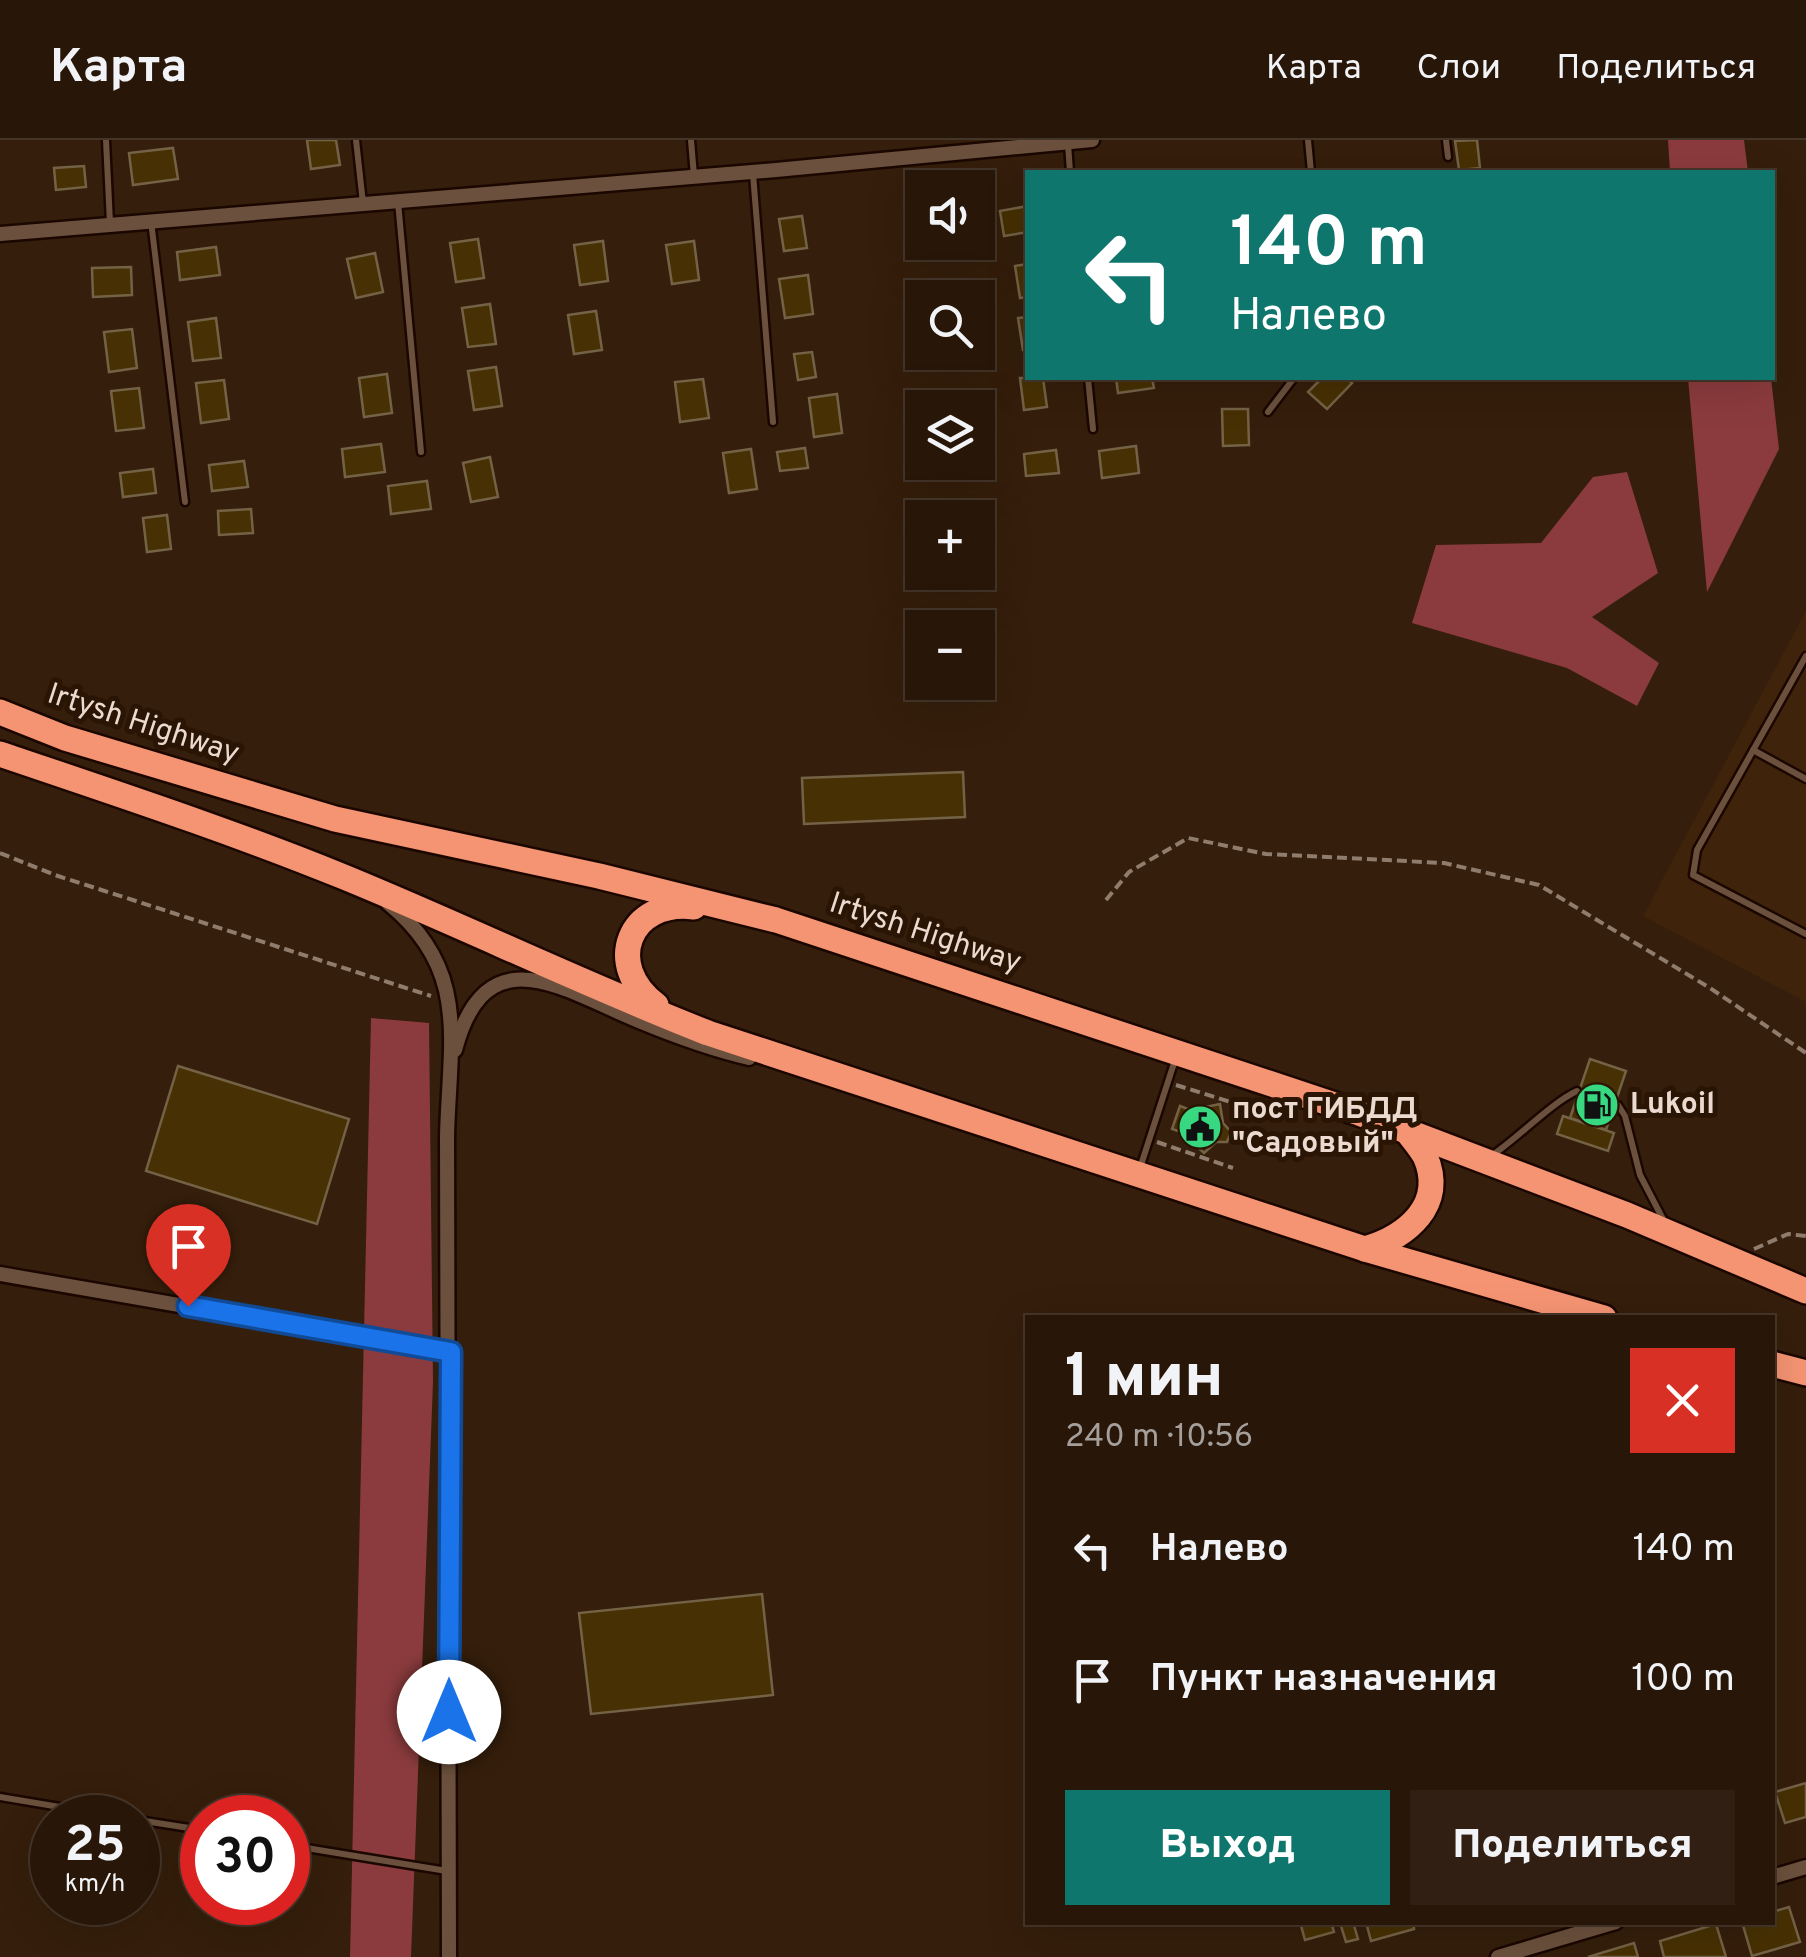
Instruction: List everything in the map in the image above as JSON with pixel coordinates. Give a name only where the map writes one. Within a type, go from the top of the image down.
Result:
[{"type":"highway","name":"Irtysh Highway","points":[[0,712],[66,738],[334,819],[599,876],[744,912],[1178,1050],[1486,1160],[1671,1232],[1806,1291]]},
{"type":"highway","points":[[0,754],[163,809],[344,877],[604,992],[708,1033],[1365,1249],[1594,1315]]},
{"type":"highway","points":[[708,1033],[640,993],[630,980],[628,947],[644,918],[662,909],[684,906],[744,912]]},
{"type":"highway","points":[[1365,1249],[1391,1242],[1421,1214],[1429,1177],[1425,1157],[1406,1130]]},
{"type":"highway","points":[[1775,1365],[1806,1373]]},
{"type":"street","points":[[0,234],[1092,140]]},
{"type":"street","points":[[344,877],[382,899],[419,934],[436,956],[450,1002],[449,1957]]},
{"type":"street","points":[[448,1075],[463,1023],[476,998],[490,987],[522,979],[555,985],[718,1051],[857,1084]]},
{"type":"street","points":[[0,1274],[451,1352]]},
{"type":"street","points":[[1775,1876],[1806,1867]]},
{"type":"street","points":[[1498,1957],[1606,1925]]},
{"type":"lane","points":[[106,140],[110,223]]},
{"type":"lane","points":[[356,140],[363,204]]},
{"type":"lane","points":[[691,140],[694,177]]},
{"type":"lane","points":[[1308,140],[1311,170]]},
{"type":"lane","points":[[1446,140],[1448,157]]},
{"type":"lane","points":[[1067,141],[1070,170]]},
{"type":"lane","points":[[753,172],[773,422]]},
{"type":"lane","points":[[398,202],[422,452]]},
{"type":"lane","points":[[151,220],[185,502]]},
{"type":"lane","points":[[1088,380],[1093,429]]},
{"type":"lane","points":[[1268,412],[1292,380]]},
{"type":"lane","points":[[1805,659],[1697,850],[1693,875],[1806,934]]},
{"type":"lane","points":[[1753,750],[1806,779]]},
{"type":"lane","points":[[1138,1174],[1178,1050]]},
{"type":"lane","points":[[1486,1160],[1524,1134],[1565,1096],[1577,1091]]},
{"type":"lane","points":[[1618,1105],[1626,1116],[1640,1174],[1671,1232]]},
{"type":"lane","points":[[0,1797],[30,1802]]},
{"type":"lane","points":[[310,1848],[448,1871]]},
{"type":"path","points":[[1106,900],[1129,872],[1188,838],[1266,854],[1444,863],[1539,885],[1710,988],[1806,1054]]},
{"type":"path","points":[[0,853],[55,875],[450,1002]]},
{"type":"path","points":[[1168,1082],[1253,1109]]},
{"type":"path","points":[[1149,1139],[1233,1168]]},
{"type":"path","points":[[1742,1262],[1756,1247],[1788,1234],[1806,1236]]},
{"type":"shaded area","points":[[1668,140],[1744,140],[1748,170],[1670,170]]},
{"type":"shaded area","points":[[1688,380],[1771,380],[1779,449],[1707,592]]},
{"type":"shaded area","points":[[1627,472],[1658,573],[1592,617],[1659,663],[1637,706],[1567,668],[1412,623],[1436,545],[1541,543],[1593,477]]},
{"type":"shaded area","points":[[1806,611],[1806,1002],[1643,916]]},
{"type":"shaded area","points":[[371,1018],[429,1023],[433,1382],[411,1957],[350,1957]]},
{"type":"building","points":[[307,140],[336,140],[340,165],[311,169]]},
{"type":"building","points":[[1477,140],[1480,168],[1459,170],[1455,141]]},
{"type":"building","points":[[173,148],[178,179],[133,185],[129,153]]},
{"type":"building","points":[[84,166],[86,187],[56,190],[54,168]]},
{"type":"building","points":[[1025,207],[1025,232],[1004,236],[1000,211]]},
{"type":"building","points":[[802,216],[807,248],[784,251],[779,219]]},
{"type":"building","points":[[478,239],[484,278],[456,282],[450,243]]},
{"type":"building","points":[[603,241],[608,281],[580,285],[574,245]]},
{"type":"building","points":[[694,241],[699,280],[672,284],[666,245]]},
{"type":"building","points":[[216,247],[220,275],[180,280],[177,252]]},
{"type":"building","points":[[375,253],[383,292],[356,298],[347,259]]},
{"type":"building","points":[[1025,264],[1025,297],[1020,298],[1015,266]]},
{"type":"building","points":[[131,267],[132,295],[93,297],[92,268]]},
{"type":"building","points":[[808,275],[813,314],[785,318],[779,279]]},
{"type":"building","points":[[490,304],[496,344],[468,347],[462,308]]},
{"type":"building","points":[[596,311],[602,350],[574,354],[568,315]]},
{"type":"building","points":[[1025,317],[1025,350],[1023,350],[1018,318]]},
{"type":"building","points":[[216,318],[221,358],[193,361],[188,322]]},
{"type":"building","points":[[132,329],[137,368],[109,372],[104,332]]},
{"type":"building","points":[[812,352],[816,377],[798,380],[794,354]]},
{"type":"building","points":[[496,367],[502,406],[474,410],[468,371]]},
{"type":"building","points":[[387,374],[392,413],[364,417],[359,378]]},
{"type":"building","points":[[1020,378],[1043,380],[1047,407],[1024,410]]},
{"type":"building","points":[[703,379],[709,418],[680,422],[675,382]]},
{"type":"building","points":[[224,380],[229,419],[201,423],[196,383]]},
{"type":"building","points":[[1116,380],[1152,380],[1154,388],[1118,393]]},
{"type":"building","points":[[1320,380],[1352,383],[1327,409],[1308,392]]},
{"type":"building","points":[[139,388],[144,428],[116,431],[111,391]]},
{"type":"building","points":[[837,394],[842,433],[814,437],[809,398]]},
{"type":"building","points":[[1222,409],[1248,409],[1249,445],[1223,446]]},
{"type":"building","points":[[381,444],[385,472],[345,477],[342,449]]},
{"type":"building","points":[[1136,446],[1139,473],[1102,478],[1099,451]]},
{"type":"building","points":[[805,448],[808,468],[780,471],[777,452]]},
{"type":"building","points":[[751,449],[757,489],[729,493],[723,453]]},
{"type":"building","points":[[1056,450],[1059,473],[1026,476],[1024,454]]},
{"type":"building","points":[[490,457],[498,497],[471,502],[463,463]]},
{"type":"building","points":[[244,461],[248,487],[212,491],[209,465]]},
{"type":"building","points":[[153,469],[156,493],[123,497],[120,473]]},
{"type":"building","points":[[427,481],[431,509],[391,514],[388,486]]},
{"type":"building","points":[[251,509],[253,533],[219,535],[218,511]]},
{"type":"building","points":[[167,515],[171,549],[147,552],[143,518]]},
{"type":"building","points":[[963,772],[965,817],[804,824],[802,778]]},
{"type":"building","points":[[1590,1059],[1626,1071],[1606,1130],[1570,1118]]},
{"type":"building","points":[[178,1066],[349,1119],[317,1224],[146,1171]]},
{"type":"building","name":"пост ГИБДД \"Садовый\"","points":[[1220,1104],[1223,1123],[1231,1132],[1227,1142],[1216,1142],[1204,1153],[1189,1139],[1190,1135],[1172,1129],[1180,1106],[1198,1113],[1200,1108]]},
{"type":"building","points":[[1563,1116],[1614,1133],[1608,1151],[1557,1134]]},
{"type":"building","points":[[762,1594],[773,1695],[591,1714],[579,1613]]},
{"type":"building","points":[[1806,1783],[1806,1817],[1785,1823],[1775,1792]]},
{"type":"building","points":[[1789,1907],[1800,1942],[1752,1956],[1743,1925],[1775,1925],[1775,1911]]},
{"type":"building","points":[[1301,1925],[1332,1925],[1334,1932],[1305,1940]]},
{"type":"building","points":[[1341,1925],[1354,1925],[1358,1939],[1346,1942]]},
{"type":"building","points":[[1367,1925],[1413,1925],[1414,1929],[1371,1941]]},
{"type":"building","points":[[1716,1925],[1726,1957],[1664,1957],[1660,1941]]},
{"type":"building","points":[[1634,1943],[1638,1957],[1588,1957]]},
{"type":"place","name":"Lukoil","points":[[1597,1105]]},
{"type":"place","name":"пост ГИБДД \"Садовый\"","points":[[1200,1127]]},
{"type":"route","points":[[188,1306],[451,1352],[449,1712]]}]
